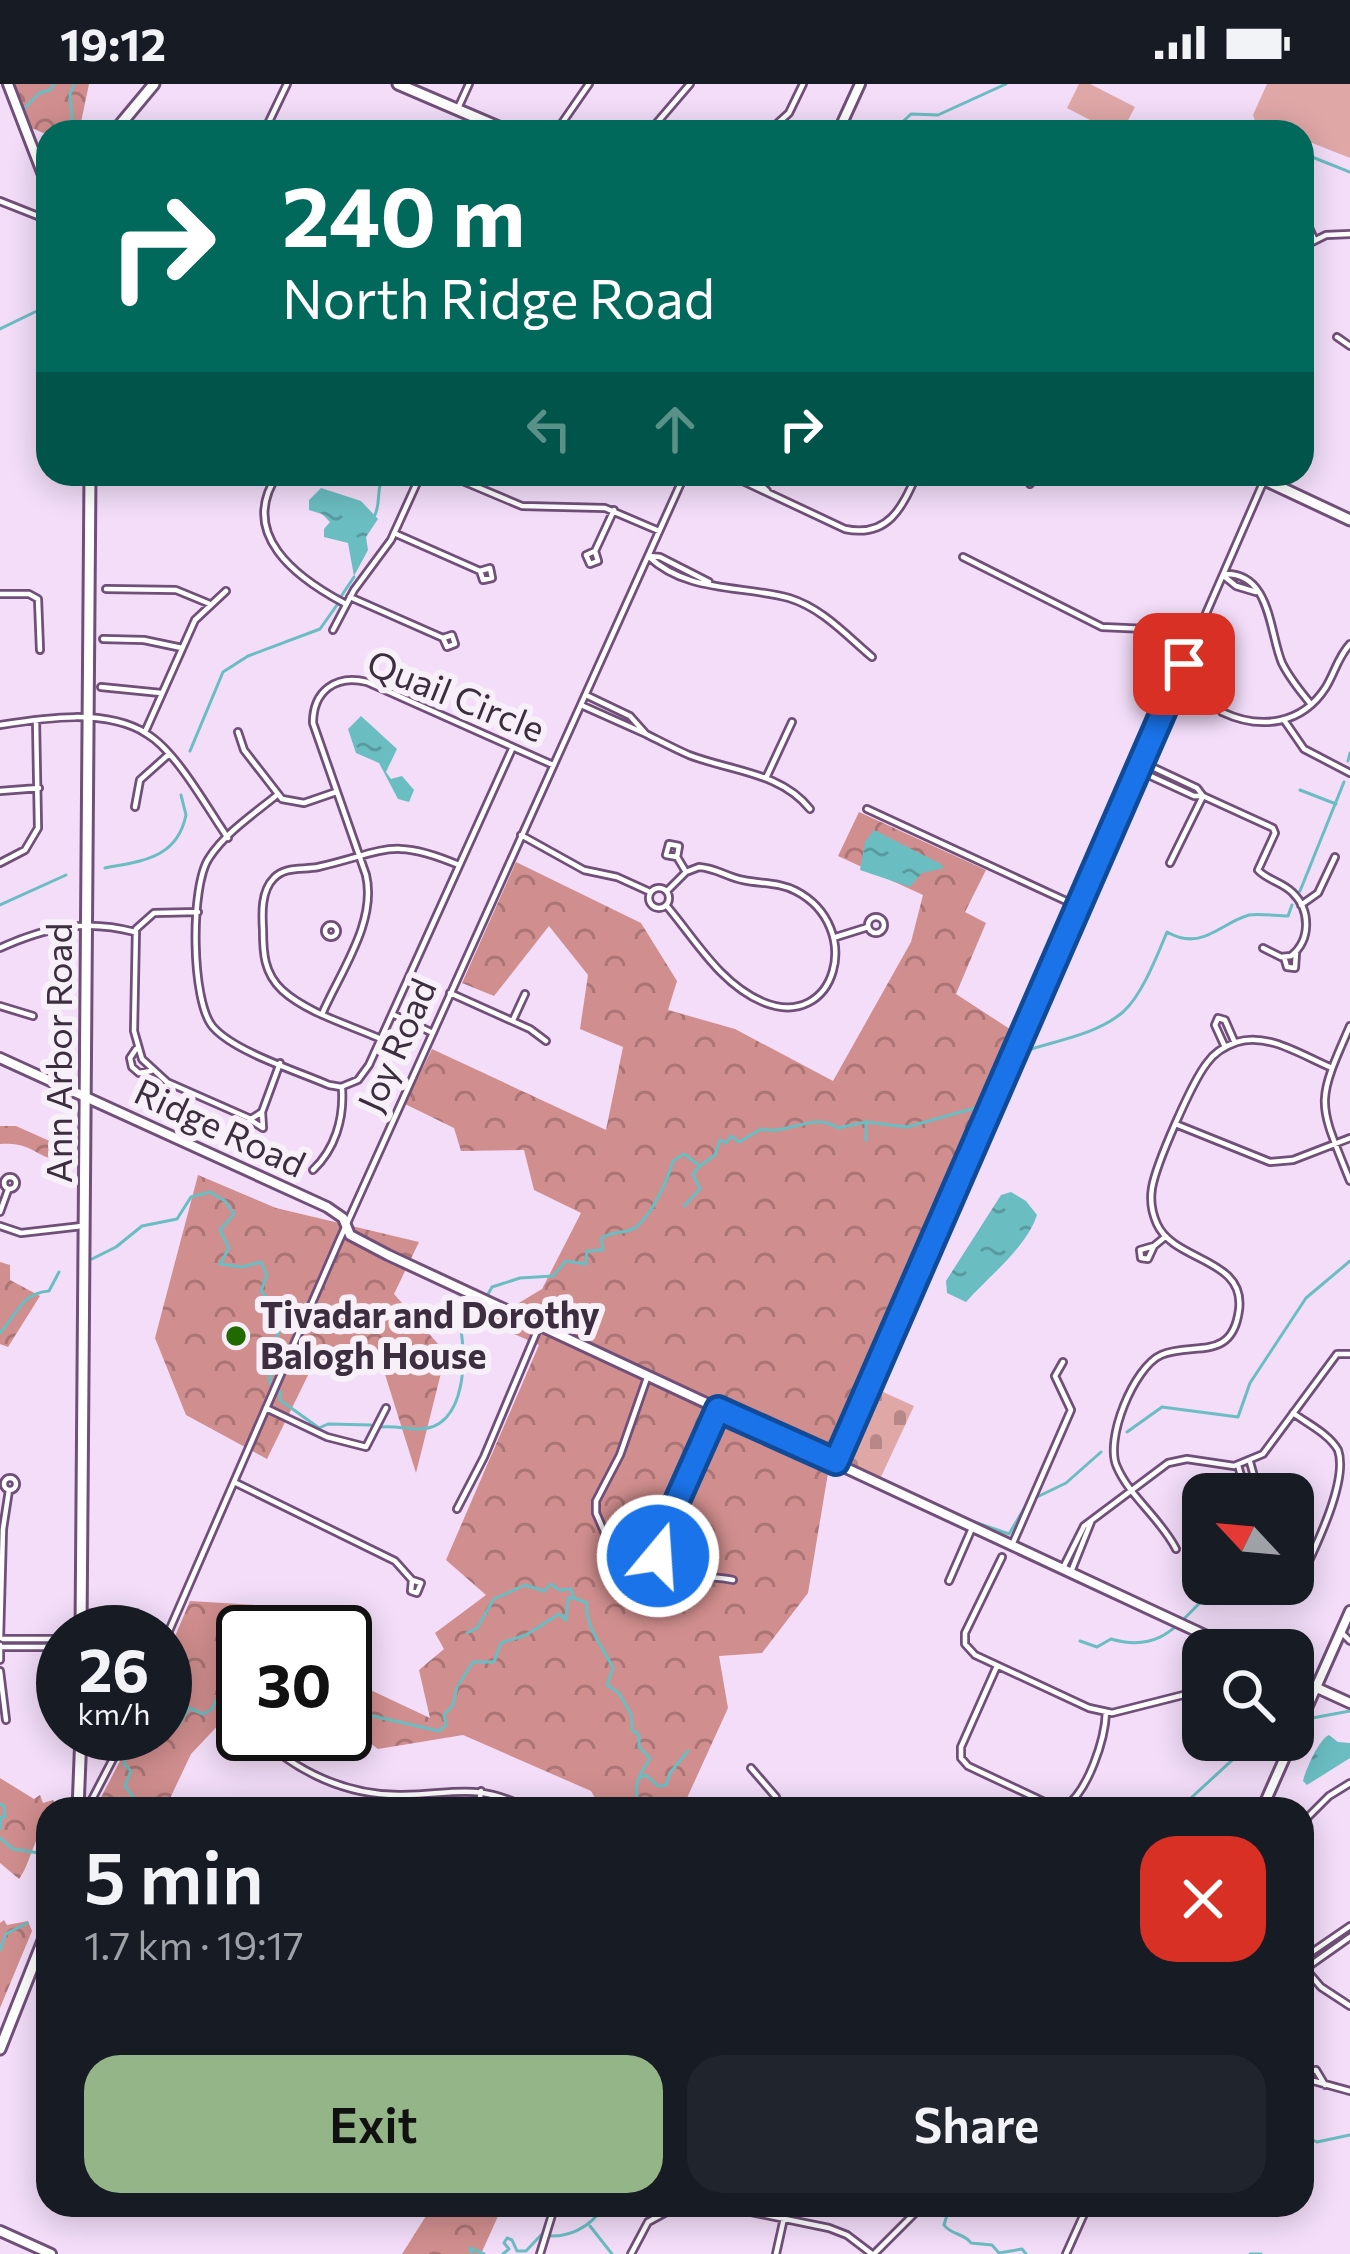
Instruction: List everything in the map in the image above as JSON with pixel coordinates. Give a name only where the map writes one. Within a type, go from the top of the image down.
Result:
[{"type":"main road","points":[[124,120],[154,84]]},
{"type":"main road","points":[[398,84],[482,120]]},
{"type":"main road","name":"Ann Arbor Road","points":[[81,1605],[90,486]]},
{"type":"main road","points":[[1277,486],[1350,520]]},
{"type":"main road","points":[[81,1761],[82,1797]]},
{"type":"main road","points":[[0,2049],[36,1958]]},
{"type":"street","points":[[8,84],[36,157]]},
{"type":"street","points":[[270,120],[287,84]]},
{"type":"street","points":[[458,110],[469,84]]},
{"type":"street","points":[[564,120],[589,84]]},
{"type":"street","points":[[659,120],[690,84]]},
{"type":"street","points":[[785,120],[803,84]]},
{"type":"street","points":[[844,120],[860,84]]},
{"type":"street","points":[[0,201],[36,215]]},
{"type":"street","points":[[1314,239],[1350,234]]},
{"type":"street","points":[[1337,337],[1350,346]]},
{"type":"street","points":[[274,486],[266,506],[277,554],[303,580],[443,638]]},
{"type":"street","points":[[333,630],[394,533],[416,486]]},
{"type":"street","points":[[474,486],[522,506],[614,510],[659,531]]},
{"type":"street","name":"Joy Road","points":[[180,1605],[680,486]]},
{"type":"street","points":[[752,486],[845,529],[868,531],[895,517],[911,486]]},
{"type":"street","points":[[764,486],[767,491]]},
{"type":"street","points":[[836,1462],[1261,486]]},
{"type":"street","points":[[595,551],[614,510]]},
{"type":"street","points":[[394,533],[480,571]]},
{"type":"street","points":[[648,556],[672,562],[714,586],[789,598],[809,606],[872,657]]},
{"type":"street","points":[[963,557],[1102,627],[1168,630],[1195,640]]},
{"type":"street","points":[[1224,574],[1242,578],[1256,592],[1271,616],[1283,664],[1310,703]]},
{"type":"street","points":[[106,589],[176,590],[210,604]]},
{"type":"street","points":[[145,732],[195,620],[226,591]]},
{"type":"street","points":[[0,594],[29,594],[38,599],[40,650]]},
{"type":"street","points":[[103,639],[182,647]]},
{"type":"street","points":[[1222,712],[1252,724],[1284,720],[1324,688],[1350,644]]},
{"type":"street","name":"Quail Circle","points":[[322,1012],[355,942],[369,898],[313,716],[321,694],[341,680],[367,682],[553,765]]},
{"type":"street","points":[[101,687],[161,693]]},
{"type":"street","points":[[586,695],[630,716],[646,734]]},
{"type":"street","points":[[581,705],[692,756],[766,778],[810,809]]},
{"type":"street","points":[[0,863],[22,852],[39,824],[35,720]]},
{"type":"street","points":[[0,725],[88,720],[121,723],[145,732],[168,755],[228,838]]},
{"type":"street","points":[[1284,720],[1304,749],[1350,773]]},
{"type":"street","points":[[766,778],[792,722]]},
{"type":"street","points":[[238,732],[244,750],[278,796],[299,804],[337,792]]},
{"type":"street","points":[[278,796],[228,838],[203,869],[198,990],[205,1016],[226,1038],[341,1087],[362,1076],[381,1039],[513,747]]},
{"type":"street","points":[[135,807],[140,780],[168,755]]},
{"type":"street","points":[[1140,766],[1148,765],[1273,828],[1258,870],[1292,892],[1301,905],[1306,933],[1295,968],[1287,967],[1284,957]]},
{"type":"street","points":[[0,791],[39,788]]},
{"type":"street","points":[[1169,863],[1203,796]]},
{"type":"street","points":[[867,809],[1079,907]]},
{"type":"street","points":[[521,835],[584,870],[617,877],[650,892]]},
{"type":"street","points":[[381,1039],[287,994],[267,969],[264,900],[272,880],[285,870],[406,847],[460,865]]},
{"type":"street","points":[[1301,905],[1318,893],[1335,856]]},
{"type":"street","points":[[677,857],[686,872]]},
{"type":"street","points":[[666,905],[716,967],[754,997],[773,1005],[804,1004],[824,988],[836,968],[836,938],[824,915],[794,890],[734,878],[712,868],[686,872],[667,891]]},
{"type":"street","points":[[660,887],[670,898],[658,908],[651,904],[650,892],[660,887]]},
{"type":"street","points":[[198,911],[154,913],[135,932],[137,1048],[151,1071],[167,1082],[249,1119],[258,1128],[263,1128],[262,1112],[280,1063]]},
{"type":"street","points":[[0,936],[2,947],[46,929],[87,926],[135,932]]},
{"type":"street","points":[[836,938],[868,927]]},
{"type":"street","points":[[337,933],[355,942]]},
{"type":"street","points":[[1263,948],[1284,957],[1296,953]]},
{"type":"street","points":[[450,993],[546,1041]]},
{"type":"street","points":[[513,1021],[525,994]]},
{"type":"street","points":[[0,1006],[33,1016]]},
{"type":"street","points":[[392,1014],[434,1033]]},
{"type":"street","points":[[1225,1047],[1214,1025],[1218,1018],[1225,1020],[1235,1042]]},
{"type":"street","points":[[1350,1026],[1322,1103],[1350,1181]]},
{"type":"street","points":[[1176,1549],[1117,1468],[1113,1439],[1144,1369],[1167,1353],[1217,1345],[1234,1327],[1240,1307],[1237,1289],[1227,1274],[1165,1237],[1154,1217],[1151,1192],[1203,1069],[1225,1047],[1235,1042],[1269,1042],[1332,1068]]},
{"type":"street","points":[[137,1048],[130,1058],[132,1067],[139,1073],[151,1071]]},
{"type":"street","name":"Ridge Road","points":[[0,1058],[327,1208],[350,1235],[388,1256],[1191,1629]]},
{"type":"street","points":[[313,1170],[323,1160],[341,1120],[341,1087]]},
{"type":"street","points":[[249,1119],[262,1112]]},
{"type":"street","points":[[1178,1124],[1270,1162],[1293,1160],[1350,1138]]},
{"type":"street","points":[[0,1212],[8,1190]]},
{"type":"street","points":[[0,1226],[22,1233],[86,1226]]},
{"type":"street","points":[[1154,1246],[1165,1237]]},
{"type":"street","points":[[457,1509],[540,1324]]},
{"type":"street","points":[[1067,1571],[1084,1526],[1178,1460],[1238,1465],[1267,1450],[1336,1354],[1350,1354]]},
{"type":"street","points":[[1012,1545],[1072,1410],[1055,1376],[1064,1361]]},
{"type":"street","points":[[612,1550],[597,1516],[596,1501],[620,1455],[649,1375]]},
{"type":"street","points":[[266,1408],[327,1437],[366,1447],[373,1454]]},
{"type":"street","points":[[366,1447],[386,1408]]},
{"type":"street","points":[[718,1409],[658,1552],[663,1565],[674,1573],[734,1580]]},
{"type":"street","points":[[1293,1414],[1330,1440],[1343,1471],[1314,1547]]},
{"type":"street","points":[[1250,1462],[1253,1473]]},
{"type":"street","points":[[1238,1465],[1240,1473]]},
{"type":"street","points":[[234,1482],[373,1548],[395,1561],[412,1580]]},
{"type":"street","points":[[0,1660],[3,1529],[9,1490]]},
{"type":"street","points":[[949,1581],[973,1526]]},
{"type":"street","points":[[1002,1557],[965,1639],[975,1655],[1106,1712],[1119,1713],[1182,1696]]},
{"type":"street","points":[[1267,1797],[1346,1632],[1350,1611]]},
{"type":"street","points":[[1346,1632],[1350,1641]]},
{"type":"street","points":[[0,1641],[36,1642]]},
{"type":"street","points":[[998,1666],[961,1747],[961,1758],[968,1766],[1034,1797]]},
{"type":"street","points":[[0,1671],[6,1720]]},
{"type":"street","points":[[1316,1688],[1350,1703]]},
{"type":"street","points":[[1076,1797],[1103,1736],[1106,1712]]},
{"type":"street","points":[[89,1797],[110,1761]]},
{"type":"street","points":[[292,1761],[319,1777],[388,1795],[482,1791],[498,1797]]},
{"type":"street","points":[[751,1768],[776,1797]]},
{"type":"street","points":[[1314,1813],[1347,1784],[1350,1796]]},
{"type":"street","points":[[481,1797],[482,1791]]},
{"type":"street","points":[[1314,1955],[1350,1926]]},
{"type":"street","points":[[1314,1960],[1350,1937]]},
{"type":"street","points":[[1326,1943],[1330,1951]]},
{"type":"street","points":[[1314,1979],[1350,2006]]},
{"type":"street","points":[[1325,2085],[1350,2091]]},
{"type":"street","points":[[540,2254],[551,2217]]},
{"type":"street","points":[[631,2254],[648,2222],[657,2217]]},
{"type":"street","points":[[779,2217],[839,2231],[873,2254],[910,2217]]},
{"type":"street","points":[[1066,2254],[1083,2217]]},
{"type":"street","points":[[776,2254],[784,2218]]},
{"type":"street","points":[[0,2231],[51,2254]]},
{"type":"green space","points":[[12,84],[89,84],[82,120],[36,120],[36,130],[29,127]]},
{"type":"green space","points":[[1079,84],[1090,84],[1135,107],[1128,120],[1090,120],[1067,108]]},
{"type":"green space","points":[[1267,84],[1350,84],[1350,158],[1314,144],[1314,120],[1255,120]]},
{"type":"green space","points":[[859,812],[986,870],[965,912],[986,923],[956,994],[1016,1033],[832,1449],[808,1593],[762,1653],[719,1656],[728,1708],[687,1797],[594,1797],[591,1791],[463,1735],[378,1749],[372,1745],[372,1691],[430,1718],[419,1670],[444,1649],[435,1633],[486,1595],[446,1560],[539,1345],[487,1322],[542,1289],[581,1213],[534,1190],[524,1150],[461,1151],[454,1128],[405,1104],[432,1049],[606,1130],[623,1047],[580,1029],[588,975],[549,926],[494,996],[462,983],[516,862],[641,923],[677,981],[668,1010],[735,1029],[833,1081],[911,942],[923,895],[838,856]]},
{"type":"green space","points":[[75,1115],[74,1144],[64,1161],[20,1145],[0,1144],[0,1126],[16,1126],[54,1143]]},
{"type":"green space","points":[[198,1175],[276,1208],[419,1242],[394,1294],[446,1353],[416,1473],[383,1368],[313,1365],[267,1459],[186,1415],[155,1338]]},
{"type":"green space","points":[[0,1262],[10,1265],[10,1280],[40,1296],[8,1347],[0,1344]]},
{"type":"green space","points":[[872,1387],[914,1406],[880,1479],[838,1460]]},
{"type":"green space","points":[[190,1601],[255,1605],[216,1605],[216,1728],[192,1753]]},
{"type":"green space","points":[[120,1761],[188,1761],[171,1797],[101,1797]]},
{"type":"green space","points":[[0,1778],[36,1798],[36,1843],[19,1879],[0,1863]]},
{"type":"green space","points":[[4,1920],[7,1925],[28,1921],[32,1931],[0,2008],[0,1923]]},
{"type":"green space","points":[[425,2217],[498,2217],[481,2254],[402,2254]]},
{"type":"water","points":[[321,488],[361,501],[378,519],[366,537],[368,550],[354,576],[348,543],[324,537],[330,522],[309,510],[309,500]]},
{"type":"water","points":[[361,716],[397,749],[386,772],[391,779],[402,776],[414,790],[409,802],[398,799],[379,763],[356,753],[348,729]]},
{"type":"water","points":[[874,830],[944,868],[922,873],[910,887],[860,870],[865,842]]},
{"type":"water","points":[[1011,1192],[1037,1215],[1025,1239],[966,1302],[947,1293],[946,1281],[1001,1195]]},
{"type":"water","points":[[1329,1735],[1350,1743],[1350,1758],[1307,1785],[1303,1781]]},
{"type":"waterway","points":[[23,110],[54,84]]},
{"type":"waterway","points":[[72,120],[74,84]]},
{"type":"waterway","points":[[905,120],[911,114],[938,115],[1006,84]]},
{"type":"waterway","points":[[1314,158],[1350,172]]},
{"type":"waterway","points":[[0,329],[36,311]]},
{"type":"waterway","points":[[374,517],[380,486]]},
{"type":"waterway","points":[[342,595],[354,577]]},
{"type":"waterway","points":[[190,751],[223,672],[248,656],[320,629],[337,605]]},
{"type":"waterway","points":[[1348,761],[1350,753]]},
{"type":"waterway","points":[[1300,891],[1344,782]]},
{"type":"waterway","points":[[1300,790],[1336,804]]},
{"type":"waterway","points":[[105,868],[144,860],[175,841],[186,815],[181,795]]},
{"type":"waterway","points":[[0,905],[66,875]]},
{"type":"waterway","points":[[1002,1092],[1019,1053],[1086,1032],[1123,1012],[1143,986],[1167,932],[1201,938],[1249,915],[1288,916],[1292,905]]},
{"type":"waterway","points":[[995,1107],[999,1098]]},
{"type":"waterway","points":[[700,1166],[715,1155],[720,1140],[726,1143],[731,1136],[739,1142],[761,1129],[819,1122],[838,1128],[866,1122],[907,1127],[975,1108],[985,1110]]},
{"type":"waterway","points":[[866,1124],[866,1140]]},
{"type":"waterway","points":[[487,1296],[492,1287],[520,1278],[553,1276],[566,1261],[586,1264],[587,1251],[603,1250],[601,1239],[642,1221],[659,1196],[673,1161],[684,1154],[700,1166]]},
{"type":"waterway","points":[[684,1206],[700,1189],[693,1174],[699,1167]]},
{"type":"waterway","points":[[92,1259],[142,1226],[177,1219],[191,1197],[210,1192],[234,1214],[220,1230],[229,1248],[220,1264],[242,1267],[261,1262],[267,1275],[261,1291],[272,1304]]},
{"type":"waterway","points":[[1127,1432],[1162,1407],[1238,1417],[1250,1383],[1306,1298],[1350,1261]]},
{"type":"waterway","points":[[0,1333],[26,1300],[49,1291],[59,1272]]},
{"type":"waterway","points":[[381,1427],[419,1429],[435,1426],[447,1416],[463,1369],[459,1321],[483,1303]]},
{"type":"waterway","points":[[271,1306],[269,1314],[278,1315],[281,1329],[274,1341],[283,1350],[269,1380],[280,1391],[280,1400],[319,1428],[371,1425]]},
{"type":"waterway","points":[[1037,1497],[1066,1483],[1101,1452]]},
{"type":"waterway","points":[[966,1519],[1009,1534],[1028,1502]]},
{"type":"waterway","points":[[467,1633],[477,1628],[494,1599],[525,1585],[544,1591],[551,1584],[559,1590],[571,1589],[574,1598],[587,1603],[592,1628],[613,1668],[607,1685],[619,1693],[631,1714],[632,1730],[639,1735],[639,1747],[650,1758],[639,1778],[638,1797]]},
{"type":"waterway","points":[[459,1684],[473,1662],[494,1662],[501,1643],[526,1635],[559,1614],[566,1620],[568,1598],[573,1598]]},
{"type":"waterway","points":[[1080,1641],[1097,1647],[1111,1639],[1147,1642],[1174,1628],[1198,1605]]},
{"type":"waterway","points":[[372,1716],[439,1731],[446,1725],[444,1715],[453,1705],[457,1687]]},
{"type":"waterway","points":[[192,1709],[203,1714],[216,1701]]},
{"type":"waterway","points":[[1314,1718],[1350,1711]]},
{"type":"waterway","points":[[640,1778],[646,1775],[658,1786],[666,1785],[688,1751]]},
{"type":"waterway","points":[[125,1761],[131,1771],[125,1786],[133,1797]]},
{"type":"waterway","points":[[1192,1797],[1231,1761]]},
{"type":"waterway","points":[[0,1804],[5,1817],[1,1817],[0,1829]]},
{"type":"waterway","points":[[0,1838],[13,1849],[36,1853]]},
{"type":"waterway","points":[[0,1950],[6,1934],[27,1923]]},
{"type":"waterway","points":[[1314,2141],[1350,2135]]},
{"type":"waterway","points":[[503,2254],[509,2249],[504,2243],[507,2238],[517,2251],[526,2251],[541,2235],[569,2234],[595,2217]]},
{"type":"waterway","points":[[946,2217],[944,2225],[971,2243],[992,2245],[999,2253],[1022,2249],[1026,2254]]},
{"type":"waterway","points":[[590,2226],[612,2254]]},
{"type":"waterway","points":[[472,2254],[470,2248],[484,2254]]},
{"type":"waterway","points":[[1250,2254],[1261,2254]]},
{"type":"place","name":"Tivadar and Dorothy Balogh House","points":[[236,1336]]},
{"type":"route","points":[[658,1556],[660,1539],[718,1409],[836,1462],[1184,664]]}]
